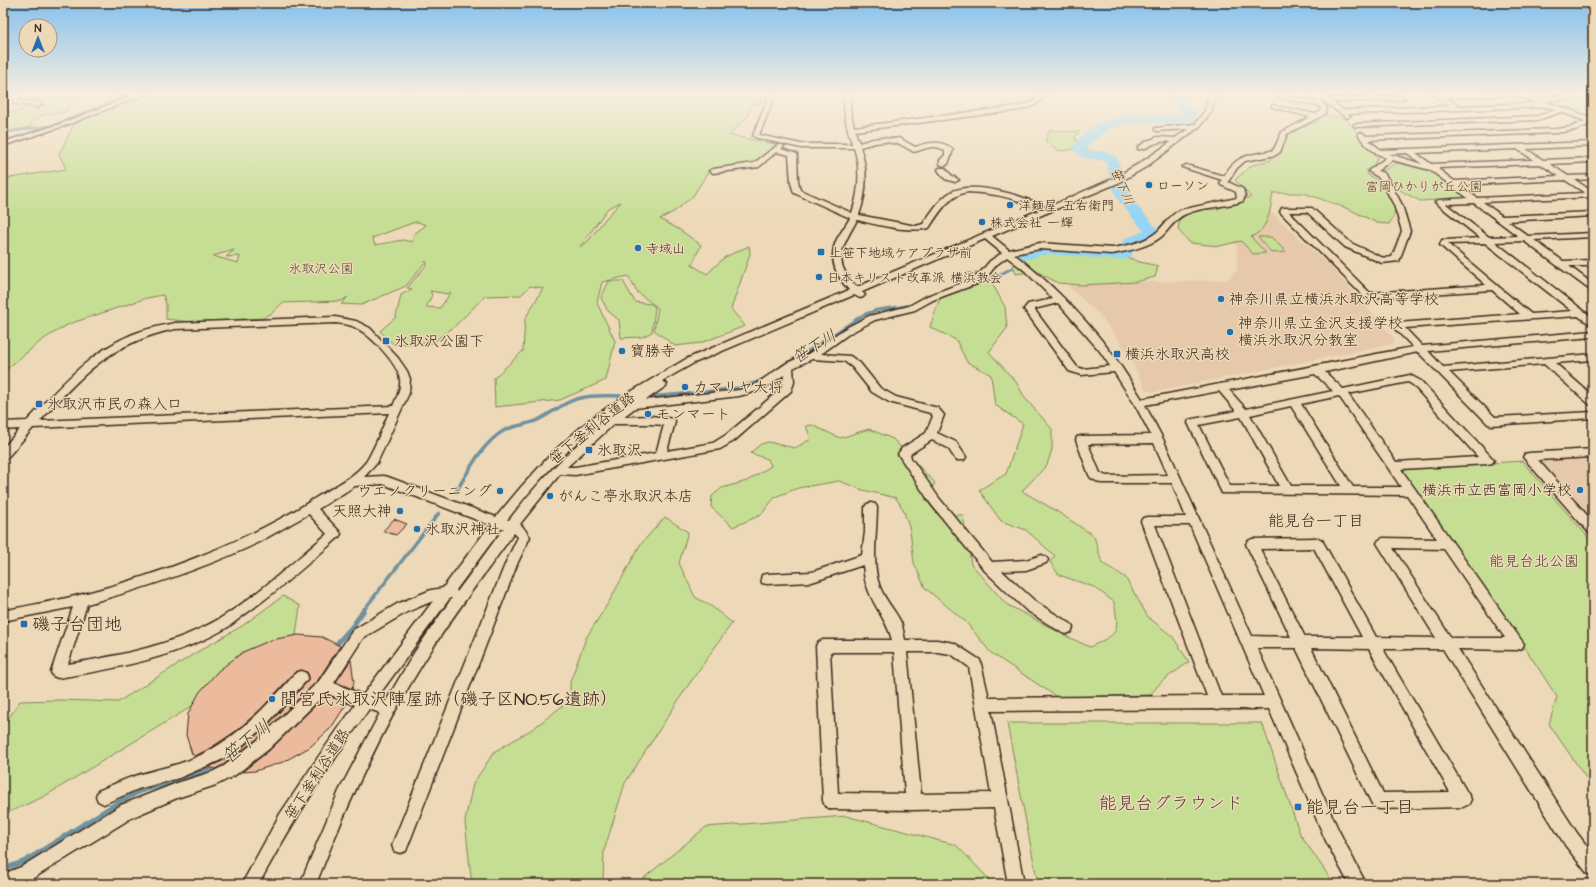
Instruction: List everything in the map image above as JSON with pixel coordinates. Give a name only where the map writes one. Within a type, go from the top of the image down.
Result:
[{"type":"street","points":[[3,144],[33,134]]},
{"type":"street","points":[[757,134],[756,136],[800,146],[856,146],[885,140],[893,142],[899,140],[914,150],[926,145],[943,145],[950,152],[944,160],[943,167],[948,178],[955,180]]},
{"type":"street","points":[[852,134],[862,166],[861,193],[855,217],[837,248],[837,258],[838,268],[842,276],[850,287],[858,293]]},
{"type":"street","name":"笹下釜利谷道路","points":[[1125,180],[1185,134]]},
{"type":"street","name":"笹下釜利谷道路","points":[[308,884],[353,780],[420,656],[464,592],[542,469],[573,440],[690,361],[858,293],[1106,189],[1156,163],[1194,134]]},
{"type":"street","points":[[632,400],[646,403],[739,393],[757,388],[799,360],[811,356],[847,332],[872,318],[912,308],[926,300],[982,278],[1000,256],[1009,252],[1040,246],[1112,251],[1133,246],[1157,236],[1184,211],[1228,204],[1240,199],[1240,191],[1224,183],[1238,161],[1273,153],[1277,150],[1284,134]]},
{"type":"street","points":[[1361,134],[1370,146],[1391,158],[1414,166],[1432,168],[1593,160]]},
{"type":"street","points":[[1363,138],[1459,134]]},
{"type":"street","points":[[1498,134],[1593,195]]},
{"type":"street","points":[[3,147],[19,141],[19,139]]},
{"type":"street","points":[[1140,148],[1146,143],[1156,139],[1177,141]]},
{"type":"street","points":[[713,172],[756,165],[783,143]]},
{"type":"street","points":[[1585,144],[1593,148]]},
{"type":"street","points":[[1382,152],[1593,144]]},
{"type":"street","points":[[775,150],[793,154],[796,191],[820,200],[834,209],[855,217],[916,228],[926,226],[934,212],[954,193],[960,190],[979,190],[1019,199],[1046,211]]},
{"type":"street","points":[[1409,151],[1593,288]]},
{"type":"street","points":[[1391,158],[1372,171],[1381,175],[1387,184],[1398,205],[1406,230],[1396,259],[1378,259],[1348,245],[1309,210],[1285,210],[1284,212],[1368,296],[1494,287]]},
{"type":"street","points":[[1186,167],[1226,179]]},
{"type":"street","points":[[1451,182],[1593,177]]},
{"type":"street","name":"笹下釜利谷道路","points":[[989,238],[1046,211],[1106,189]]},
{"type":"street","points":[[1593,195],[1439,202],[1593,323]]},
{"type":"street","points":[[1500,219],[1593,214]]},
{"type":"street","points":[[1529,316],[1444,245],[1445,242],[1593,235]]},
{"type":"street","points":[[989,238],[1009,252],[1060,300],[1103,348],[1140,403],[1176,479],[1332,835],[1358,884]]},
{"type":"street","points":[[1562,264],[1593,263]]},
{"type":"street","name":"笹下釜利谷道路","points":[[250,884],[314,776],[364,703],[447,594],[506,524],[522,511],[557,470],[632,400],[717,356],[858,293]]},
{"type":"street","points":[[1060,300],[1031,306],[1029,309],[1073,369],[1082,372],[1117,369]]},
{"type":"street","points":[[1580,313],[1397,326],[1492,421],[1593,415]]},
{"type":"street","points":[[3,455],[75,377],[93,361],[132,338],[159,328],[210,324],[335,320],[347,322],[362,326],[374,336],[402,372],[405,381],[404,393],[371,463],[353,482],[310,508],[243,544],[204,560],[133,585],[82,600],[3,616]]},
{"type":"street","points":[[1140,403],[1420,349],[1463,344],[1593,334]]},
{"type":"street","points":[[811,356],[847,358],[856,365],[876,390],[893,400],[934,410],[939,415],[931,435],[906,451],[906,459],[935,501],[989,567],[1031,606],[1066,628]]},
{"type":"street","points":[[1440,370],[1593,357]]},
{"type":"street","points":[[1546,361],[1593,402]]},
{"type":"street","points":[[557,470],[575,471],[661,454],[708,448],[724,442],[787,389],[789,382],[788,367]]},
{"type":"street","points":[[1247,642],[1517,644],[1342,393],[1317,370]]},
{"type":"street","points":[[1392,466],[1488,460],[1410,378],[1193,423],[1226,490],[1409,491]]},
{"type":"street","points":[[1221,387],[1244,413],[1287,490]]},
{"type":"street","points":[[1294,402],[1349,490]]},
{"type":"street","points":[[3,426],[396,408]]},
{"type":"street","points":[[611,421],[651,420],[670,422],[661,454]]},
{"type":"street","points":[[931,435],[952,445],[960,457]]},
{"type":"street","points":[[1158,439],[1081,440],[1095,475],[1104,480],[1176,479]]},
{"type":"street","points":[[1593,453],[1529,457],[1593,530]]},
{"type":"street","points":[[371,463],[384,480]]},
{"type":"street","points":[[353,482],[384,480],[506,524],[519,530],[524,537],[512,562],[400,844]]},
{"type":"street","points":[[871,507],[871,532],[868,558],[873,586],[883,607],[895,625],[900,646],[914,802]]},
{"type":"street","points":[[82,600],[58,672],[112,663],[146,654],[181,641],[223,622],[265,593],[335,534],[310,508]]},
{"type":"street","points":[[1194,521],[1147,521],[1217,704]]},
{"type":"street","points":[[1318,543],[1372,642],[1463,799],[1379,801],[1252,544],[1318,543]]},
{"type":"street","points":[[1447,544],[1383,544],[1571,839],[1593,867]]},
{"type":"street","points":[[767,579],[812,577],[868,558]]},
{"type":"street","points":[[989,567],[1026,565],[1042,560]]},
{"type":"street","points":[[3,882],[26,873],[127,811],[177,791],[216,778],[229,771],[264,744],[324,685],[358,634],[402,608],[436,594],[464,592]]},
{"type":"street","points":[[1000,800],[914,802],[831,801],[823,646],[937,646],[954,649],[975,664],[984,705],[1016,884]]},
{"type":"street","points":[[104,796],[137,782],[180,771],[226,750],[240,740],[274,709],[300,678]]},
{"type":"street","points":[[324,685],[364,703],[390,709]]},
{"type":"street","points":[[984,705],[1217,704],[1274,702]]},
{"type":"street","points":[[177,791],[180,771]]},
{"type":"shaded area","name":"神奈川県立横浜氷取沢高等学校","points":[[1269,210],[1329,265],[1395,339],[1393,344],[1154,392],[1146,390],[1127,352],[1099,314],[1066,284],[1227,280],[1237,270],[1237,245],[1222,237]]},
{"type":"shaded area","name":"横浜市立西富岡小学校","points":[[1593,458],[1593,520],[1541,461]]},
{"type":"green space","name":"氷取沢公園","points":[[69,134],[730,134],[778,145],[755,163],[734,165],[708,172],[693,196],[675,211],[660,219],[680,230],[701,245],[692,265],[707,274],[725,257],[749,246],[750,254],[731,309],[745,326],[701,343],[675,346],[654,330],[658,308],[637,292],[628,276],[602,282],[597,303],[615,341],[606,380],[560,400],[495,407],[494,378],[523,351],[525,319],[543,288],[530,286],[521,295],[485,296],[454,327],[432,343],[393,344],[380,331],[396,317],[401,295],[412,289],[407,288],[427,264],[426,261],[406,286],[361,305],[341,304],[348,297],[341,301],[282,303],[271,314],[264,318],[190,322],[166,319],[166,304],[163,295],[147,298],[69,324],[42,340],[3,372],[3,179],[66,169],[59,154]],"holes":[[[621,202],[588,241],[580,247],[608,208]],[[415,222],[426,225],[414,234],[412,242],[403,240],[375,245],[372,238]],[[234,250],[226,257],[240,256],[238,263],[213,256]],[[430,291],[448,294],[451,292],[440,308],[426,307],[432,295]]]},
{"type":"green space","points":[[1048,134],[1078,134],[1075,137],[1078,143],[1075,149],[1065,151],[1058,150],[1045,141]]},
{"type":"green space","points":[[1289,134],[1359,134],[1378,158],[1367,174],[1392,190],[1395,211],[1389,224],[1377,223],[1351,210],[1304,193],[1273,193],[1268,218],[1265,224],[1257,234],[1251,237],[1266,253],[1253,254],[1241,241],[1219,246],[1190,243],[1178,230],[1180,216],[1196,210],[1217,209],[1251,197],[1235,180],[1252,165],[1271,160],[1272,150]]},
{"type":"green space","name":"富岡ひかりが丘公園","points":[[1397,163],[1432,171],[1468,198],[1420,201],[1392,186],[1380,172]]},
{"type":"green space","points":[[1258,237],[1271,237],[1286,252],[1272,253]]},
{"type":"green space","points":[[1085,250],[1118,254],[1140,262],[1158,266],[1155,277],[1136,282],[1082,285],[1058,283],[1036,271],[1016,274],[1013,265],[1030,255]]},
{"type":"green space","points":[[978,272],[992,283],[1005,307],[1007,328],[989,352],[1016,382],[1025,398],[1052,429],[1052,449],[1047,465],[1022,491],[1058,512],[1094,536],[1102,563],[1125,577],[1148,617],[1173,637],[1189,662],[1162,681],[1150,695],[1057,697],[991,653],[966,622],[925,588],[914,563],[910,530],[903,509],[896,498],[863,490],[839,481],[798,488],[775,497],[761,515],[733,527],[711,507],[712,496],[722,488],[747,481],[771,466],[768,459],[750,453],[761,444],[768,442],[795,448],[811,439],[806,426],[812,425],[840,438],[869,429],[893,439],[935,483],[925,499],[938,515],[963,515],[971,564],[1006,604],[1090,647],[1111,635],[1115,631],[1117,621],[1114,602],[1094,587],[1059,575],[1050,562],[1055,556],[1026,530],[1001,521],[979,490],[1006,474],[1023,424],[995,405],[991,375],[967,362],[956,340],[930,327],[939,301],[968,273]]},
{"type":"green space","points":[[609,281],[623,281],[635,302],[651,304],[655,307],[652,332],[642,337],[621,338],[619,320],[608,311],[601,298]]},
{"type":"green space","name":"能見台北公園","points":[[1522,461],[1593,543],[1593,788],[1549,724],[1557,697],[1507,620],[1398,469]]},
{"type":"green space","points":[[665,517],[688,532],[679,563],[695,597],[711,606],[732,623],[687,687],[625,783],[604,851],[603,880],[639,882],[706,827],[846,816],[956,845],[988,878],[989,884],[475,884],[471,877],[465,821],[473,784],[494,752],[534,728],[570,700],[570,682],[586,638],[610,600],[640,545]]},
{"type":"green space","points":[[283,596],[300,606],[296,635],[258,665],[45,796],[3,815],[3,727],[20,701],[58,700],[118,702],[197,652],[242,626]]},
{"type":"green space","name":"能見台グラウンド","points":[[1007,723],[1262,723],[1300,834],[1334,884],[1038,884]]},
{"type":"building","name":"氷取沢神社","points":[[394,519],[407,524],[396,535],[383,531]]},
{"type":"building","points":[[298,635],[322,637],[340,646],[318,680],[258,738],[223,765],[215,769],[209,767],[238,751],[267,726],[307,682],[309,676],[307,672],[302,670],[295,672],[261,709],[236,731],[209,749],[195,756],[192,754],[186,735],[188,714],[199,693],[218,671],[243,652],[271,640]]},
{"type":"building","points":[[351,660],[354,682],[352,689],[336,682]]},
{"type":"building","points":[[326,695],[347,703],[331,728],[310,747],[283,762],[255,771],[242,772],[270,750]]},
{"type":"waterway","name":"笹下川","points":[[1026,255],[1040,249],[1120,255],[1126,254],[1129,242],[1151,233],[1152,231],[1127,203],[1121,191],[1112,160],[1101,155],[1086,154],[1080,150],[1079,147],[1092,134]]},
{"type":"waterway","name":"笹下川","points":[[950,293],[990,280],[1012,268]]},
{"type":"waterway","name":"笹下川","points":[[924,304],[944,295]]},
{"type":"waterway","name":"笹下川","points":[[773,373],[783,365],[805,353],[863,315],[877,310],[914,305]]},
{"type":"waterway","name":"笹下川","points":[[676,395],[737,388],[761,381]]},
{"type":"waterway","name":"笹下川","points":[[647,397],[684,394]]},
{"type":"waterway","name":"笹下川","points":[[456,492],[471,466],[489,442],[505,430],[538,420],[567,403],[581,398],[589,396],[627,396]]},
{"type":"waterway","name":"笹下川","points":[[363,611],[439,513]]},
{"type":"waterway","name":"笹下川","points":[[334,647],[352,627],[364,610]]},
{"type":"waterway","name":"笹下川","points":[[258,734],[275,717]]},
{"type":"waterway","name":"笹下川","points":[[221,762],[249,742]]},
{"type":"waterway","name":"笹下川","points":[[3,869],[25,861],[117,803],[140,791],[186,778],[215,766]]},
{"type":"place","name":"ローソン","points":[[1149,185]]},
{"type":"place","name":"洋麺屋 五右衛門","points":[[1010,205]]},
{"type":"place","name":"株式会社 一輝","points":[[982,222]]},
{"type":"place","name":"寺域山","points":[[638,248]]},
{"type":"place","name":"上笹下地域ケアプラザ前","points":[[821,252]]},
{"type":"place","name":"日本キリスト改革派 横浜教会","points":[[819,277]]},
{"type":"place","name":"神奈川県立横浜氷取沢高等学校","points":[[1221,299]]},
{"type":"place","name":"神奈川県立金沢支援学校 横浜氷取沢分教室","points":[[1230,332]]},
{"type":"place","name":"氷取沢公園下","points":[[386,341]]},
{"type":"place","name":"寶勝寺","points":[[622,351]]},
{"type":"place","name":"横浜氷取沢高校","points":[[1117,354]]},
{"type":"place","name":"カマリヤ大将","points":[[685,387]]},
{"type":"place","name":"氷取沢市民の森入口","points":[[39,404]]},
{"type":"place","name":"モンマート","points":[[648,414]]},
{"type":"place","name":"氷取沢","points":[[589,450]]},
{"type":"place","name":"横浜市立西富岡小学校","points":[[1580,490]]},
{"type":"place","name":"ウエノクリーニング","points":[[500,491]]},
{"type":"place","name":"がんこ亭氷取沢本店","points":[[550,496]]},
{"type":"place","name":"天照大神","points":[[400,511]]},
{"type":"place","name":"氷取沢神社","points":[[417,529]]},
{"type":"place","name":"磯子台団地","points":[[24,624]]},
{"type":"place","name":"間宮氏氷取沢陣屋跡（磯子区NO.56遺跡）","points":[[272,699]]},
{"type":"place","name":"能見台一丁目","points":[[1298,807]]},
{"type":"district","name":"能見台一丁目","points":[[1316,520]]}]
